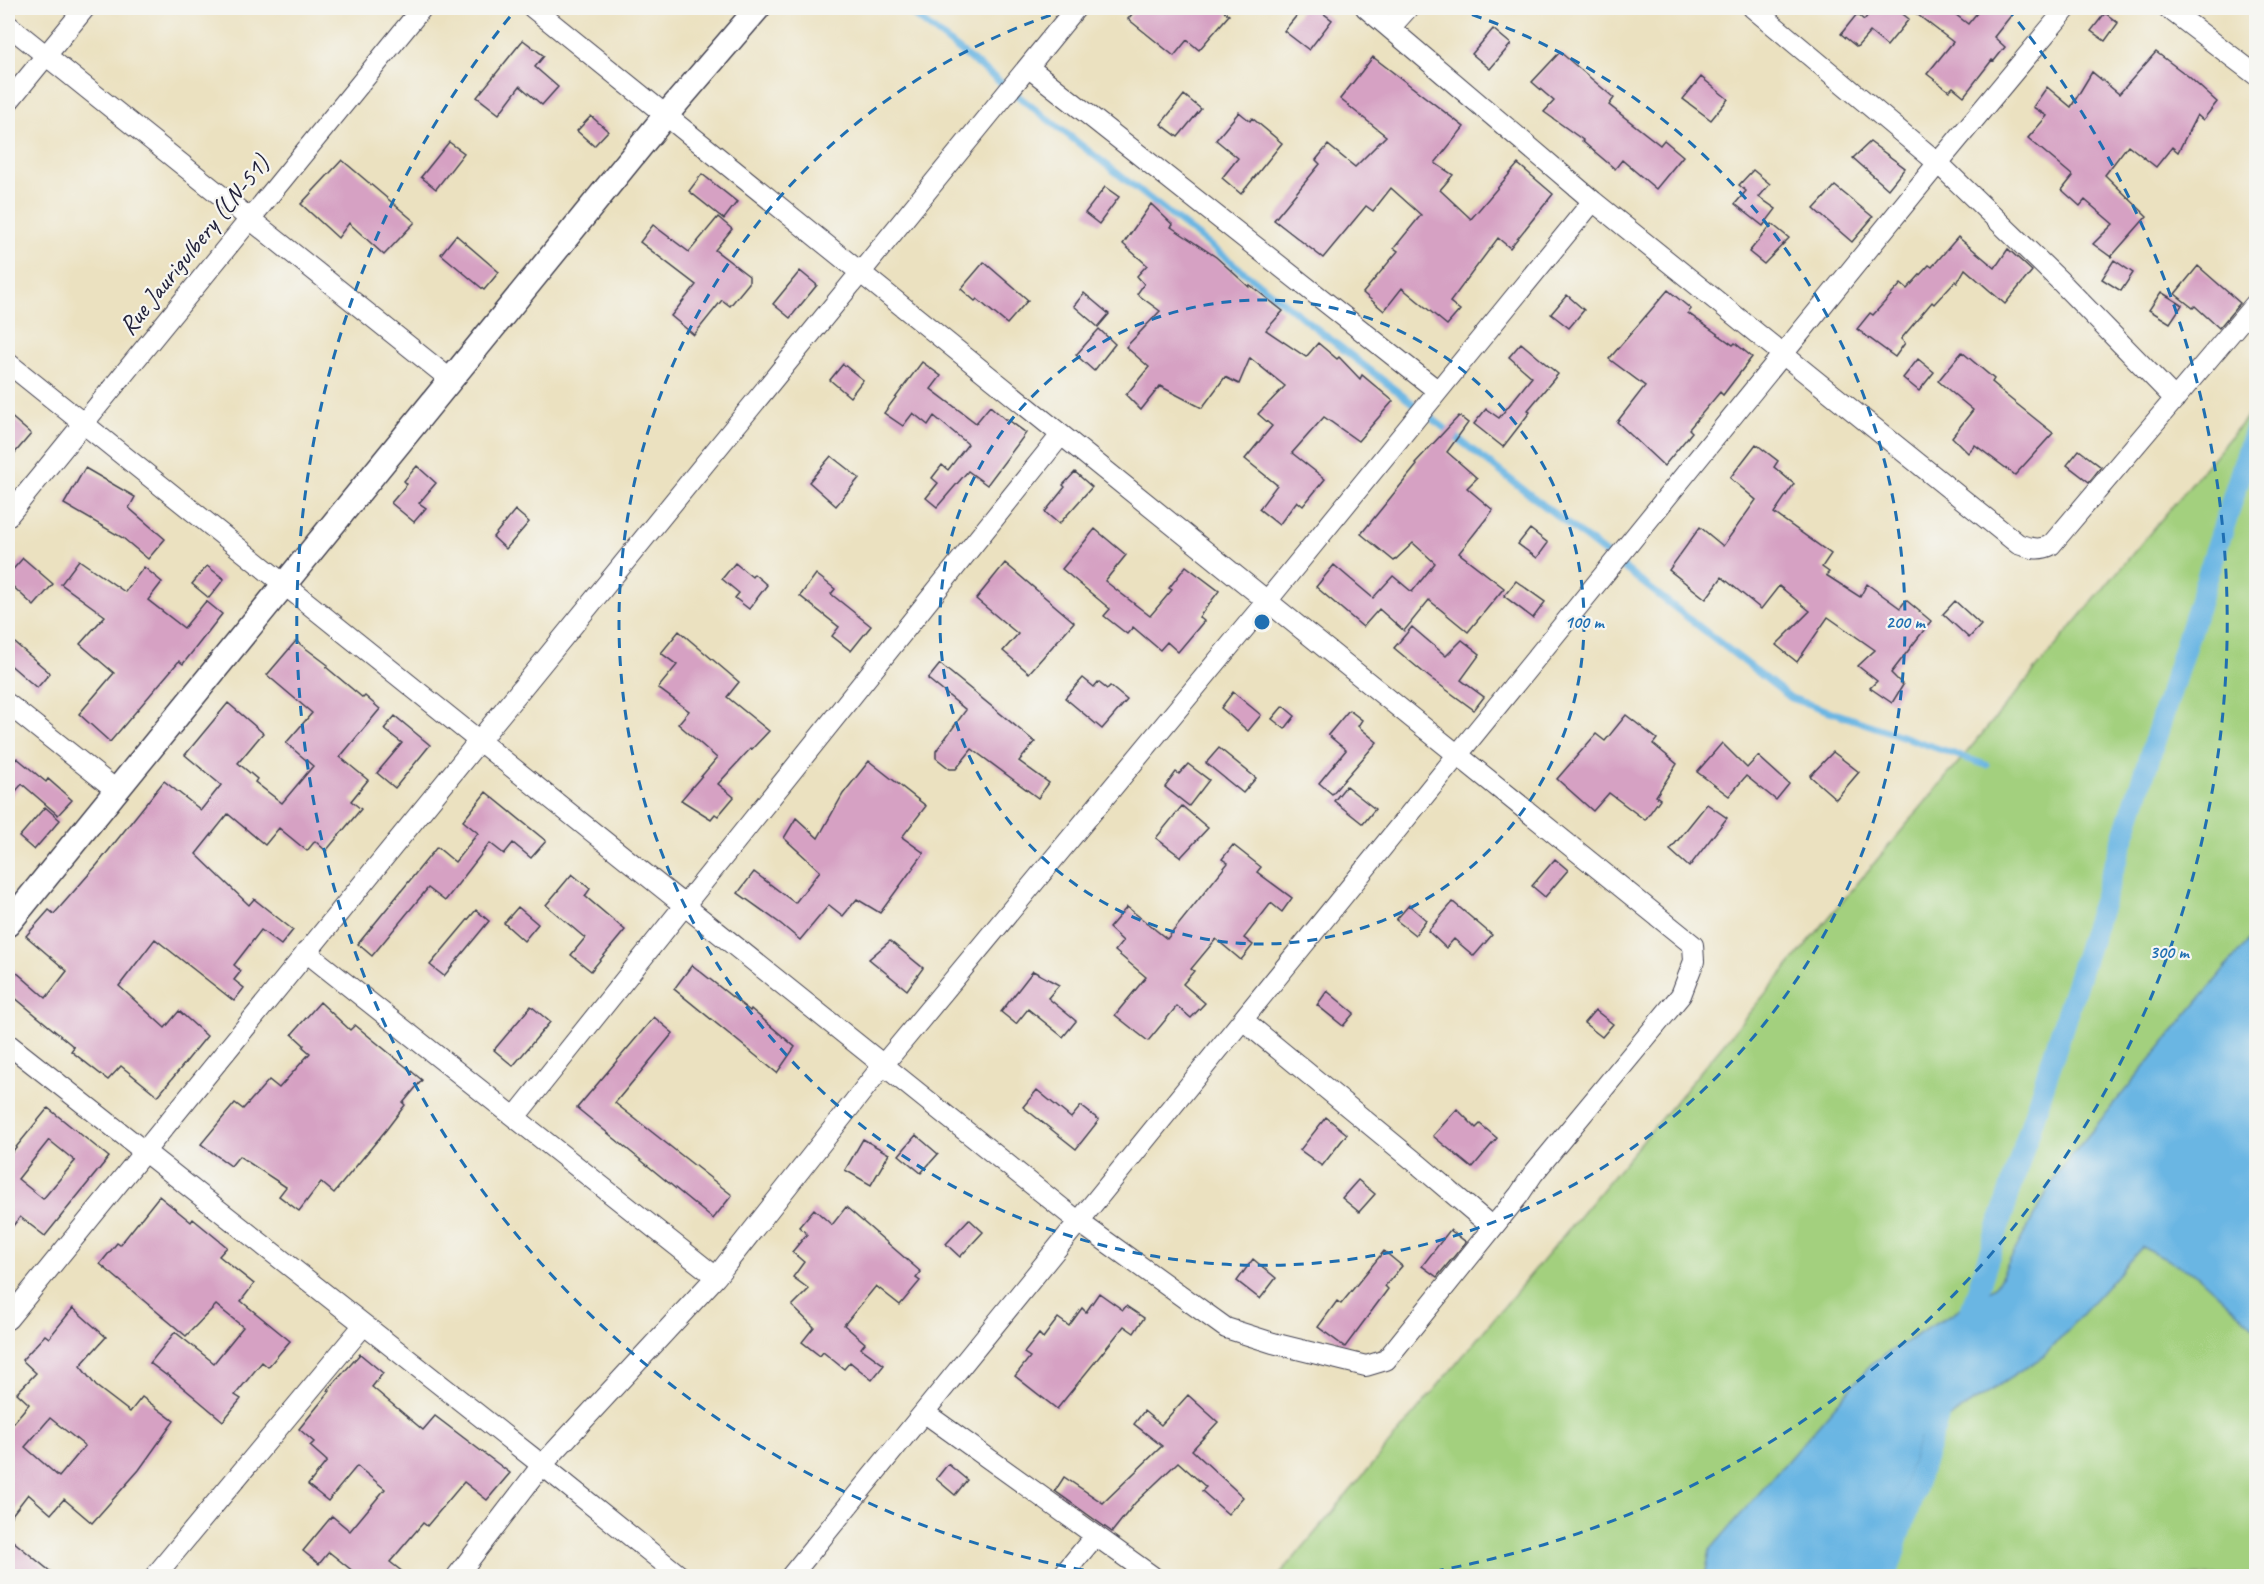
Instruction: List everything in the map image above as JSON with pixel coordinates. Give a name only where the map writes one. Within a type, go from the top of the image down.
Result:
[{"type":"street","points":[[8,102],[85,8]]},
{"type":"street","name":"Rue Jaurigulbery (LN-51)","points":[[8,516],[422,8]]},
{"type":"street","points":[[8,363],[1079,1222],[1226,1329],[1366,1366],[1386,1360],[1681,995],[1694,961],[1693,945],[532,8]]},
{"type":"street","points":[[8,924],[666,115],[758,8]]},
{"type":"street","points":[[8,1319],[1076,8]]},
{"type":"street","points":[[1366,8],[1593,201],[2018,544],[2030,548],[2043,549],[2051,545],[2256,303]]},
{"type":"street","points":[[1390,28],[1408,8]]},
{"type":"street","points":[[1753,8],[1938,163],[2059,280],[2175,399]]},
{"type":"street","points":[[791,1576],[1938,163],[2067,8]]},
{"type":"street","points":[[2168,8],[2256,75]]},
{"type":"street","points":[[8,25],[451,380]]},
{"type":"street","points":[[1028,67],[1438,391]]},
{"type":"street","points":[[457,1576],[542,1465],[716,1277],[883,1065],[1267,601],[1593,201]]},
{"type":"street","points":[[514,1117],[1061,435]]},
{"type":"street","points":[[8,704],[116,790]]},
{"type":"street","points":[[306,952],[716,1277]]},
{"type":"street","points":[[1243,1020],[1492,1227]]},
{"type":"street","points":[[8,1044],[680,1576]]},
{"type":"street","points":[[155,1576],[363,1326]]},
{"type":"street","points":[[925,1413],[1152,1576]]},
{"type":"street","points":[[1062,1576],[1095,1536]]},
{"type":"green space","points":[[2256,406],[2256,1576],[1279,1576]]},
{"type":"water","points":[[2256,931],[2256,1329],[2197,1275],[2142,1247],[2044,1356],[1920,1437],[1876,1576],[1705,1576],[1710,1550],[1873,1362],[1995,1287],[2058,1172]]},
{"type":"building","points":[[1137,8],[1220,8],[1229,15],[1199,50],[1187,40],[1174,56],[1128,19]]},
{"type":"building","points":[[1303,8],[1316,8],[1332,20],[1309,50],[1284,31]]},
{"type":"building","points":[[1874,8],[1895,8],[1909,19],[1887,46],[1870,32],[1857,47],[1841,34],[1857,14],[1864,20]]},
{"type":"building","points":[[1909,8],[1947,8],[1968,24],[1981,8],[2017,8],[1994,37],[2005,47],[1964,96],[1953,87],[1949,91],[1927,74],[1953,42]]},
{"type":"building","points":[[2105,13],[2118,23],[2105,41],[2091,31]]},
{"type":"building","points":[[1493,29],[1511,44],[1490,69],[1472,54]]},
{"type":"building","points":[[523,40],[544,56],[535,67],[558,87],[542,105],[520,86],[499,114],[477,97]]},
{"type":"building","points":[[1560,52],[1614,98],[1609,105],[1660,145],[1664,140],[1683,156],[1656,189],[1622,160],[1615,169],[1583,140],[1544,112],[1554,101],[1532,82]]},
{"type":"building","points":[[2156,52],[2217,102],[2203,120],[2197,115],[2178,152],[2172,147],[2156,167],[2128,145],[2105,175],[2147,216],[2111,257],[2093,244],[2113,224],[2085,200],[2080,206],[2062,190],[2073,176],[2028,138],[2047,116],[2033,107],[2047,87],[2071,107],[2092,72],[2119,94]]},
{"type":"building","points":[[1373,57],[1464,127],[1435,163],[1453,175],[1440,190],[1471,219],[1518,164],[1553,194],[1510,248],[1498,238],[1450,302],[1460,310],[1447,325],[1402,288],[1384,311],[1363,293],[1398,251],[1394,248],[1421,215],[1391,188],[1373,211],[1366,206],[1323,258],[1274,220],[1320,164],[1316,160],[1328,145],[1355,167],[1386,136],[1340,99]]},
{"type":"building","points":[[1701,77],[1728,99],[1711,120],[1683,99]]},
{"type":"building","points":[[1184,95],[1201,109],[1178,137],[1161,124]]},
{"type":"building","points":[[1239,112],[1250,121],[1252,118],[1282,143],[1241,194],[1222,178],[1238,158],[1216,140]]},
{"type":"building","points":[[591,116],[608,131],[594,146],[577,131]]},
{"type":"building","points":[[449,142],[464,153],[436,189],[421,177]]},
{"type":"building","points":[[1870,142],[1905,168],[1888,189],[1853,158]]},
{"type":"building","points":[[342,160],[415,222],[384,255],[349,223],[338,238],[301,204]]},
{"type":"building","points":[[1753,170],[1770,184],[1759,197],[1776,209],[1763,226],[1735,204],[1746,191],[1739,185]]},
{"type":"building","points":[[702,174],[737,202],[724,219],[689,191]]},
{"type":"building","points":[[1835,186],[1873,217],[1852,242],[1814,209]]},
{"type":"building","points":[[1105,187],[1119,197],[1099,224],[1085,213]]},
{"type":"building","points":[[1151,204],[1173,225],[1171,227],[1216,257],[1249,287],[1250,285],[1283,311],[1266,330],[1306,357],[1318,343],[1337,359],[1339,357],[1360,379],[1362,375],[1393,401],[1358,441],[1324,417],[1292,453],[1325,479],[1303,506],[1297,501],[1279,525],[1259,509],[1277,485],[1245,459],[1272,426],[1258,414],[1285,386],[1250,358],[1239,384],[1225,377],[1202,408],[1160,386],[1141,410],[1126,395],[1149,367],[1126,347],[1160,311],[1137,294],[1144,284],[1137,276],[1147,265],[1123,244]]},
{"type":"building","points":[[718,217],[732,229],[715,250],[749,276],[749,283],[730,306],[722,300],[694,335],[671,316],[696,285],[640,242],[653,225],[689,252]]},
{"type":"building","points":[[1772,224],[1789,238],[1764,264],[1749,252]]},
{"type":"building","points":[[456,235],[499,272],[484,290],[441,254]]},
{"type":"building","points":[[1958,237],[1995,268],[2008,249],[2032,271],[2005,304],[1965,269],[1957,283],[1955,281],[1934,304],[1932,302],[1901,339],[1905,343],[1895,357],[1857,329],[1870,313],[1873,315],[1901,284],[1907,289],[1929,265],[1932,267]]},
{"type":"building","points":[[2114,260],[2133,273],[2121,291],[2102,279]]},
{"type":"building","points":[[984,262],[1028,300],[1007,324],[961,289]]},
{"type":"building","points":[[2198,266],[2240,303],[2219,328],[2195,306],[2193,308],[2175,294]]},
{"type":"building","points":[[800,271],[817,285],[790,318],[773,304]]},
{"type":"building","points":[[1668,290],[1691,309],[1688,313],[1733,345],[1735,343],[1752,357],[1723,395],[1720,392],[1689,429],[1692,432],[1664,466],[1617,422],[1645,386],[1609,359]]},
{"type":"building","points":[[2161,292],[2182,305],[2170,323],[2149,310]]},
{"type":"building","points":[[1084,293],[1109,314],[1098,327],[1074,306]]},
{"type":"building","points":[[1567,295],[1584,310],[1569,328],[1551,314]]},
{"type":"building","points":[[1099,329],[1115,344],[1094,371],[1076,355]]},
{"type":"building","points":[[1521,343],[1558,374],[1528,410],[1530,412],[1503,447],[1474,424],[1486,409],[1499,418],[1532,377],[1509,357]]},
{"type":"building","points":[[1962,352],[1994,379],[1992,382],[1998,389],[2053,433],[2015,475],[1975,445],[1968,453],[1952,437],[1973,410],[1938,381]]},
{"type":"building","points":[[1918,359],[1934,372],[1919,391],[1903,378]]},
{"type":"building","points":[[922,362],[941,376],[931,389],[976,423],[990,406],[1026,433],[987,485],[968,471],[937,507],[926,498],[938,483],[932,478],[942,465],[948,470],[968,444],[934,416],[928,425],[913,413],[903,426],[884,413]]},
{"type":"building","points":[[843,364],[863,380],[850,397],[830,380]]},
{"type":"building","points":[[8,414],[31,434],[8,461]]},
{"type":"building","points":[[1459,416],[1468,423],[1447,452],[1477,478],[1467,488],[1493,510],[1459,553],[1504,588],[1468,632],[1429,600],[1404,631],[1379,609],[1363,627],[1316,587],[1334,565],[1373,598],[1393,576],[1412,592],[1435,563],[1413,543],[1394,561],[1361,534],[1417,465],[1415,463]]},
{"type":"building","points":[[1756,444],[1778,461],[1774,467],[1794,484],[1774,513],[1831,554],[1822,567],[1829,572],[1826,575],[1860,597],[1867,584],[1900,608],[1906,600],[1931,621],[1891,673],[1903,685],[1892,703],[1870,688],[1877,681],[1858,666],[1875,650],[1828,617],[1797,662],[1776,645],[1810,611],[1779,586],[1761,609],[1722,577],[1706,599],[1669,570],[1700,527],[1723,546],[1756,500],[1730,478]]},
{"type":"building","points":[[2079,450],[2101,467],[2089,482],[2067,465]]},
{"type":"building","points":[[831,456],[859,478],[836,506],[809,482]]},
{"type":"building","points":[[417,466],[436,483],[419,503],[426,508],[414,522],[391,503],[407,484],[404,481]]},
{"type":"building","points":[[85,468],[135,497],[129,508],[165,539],[148,559],[123,538],[64,504]]},
{"type":"building","points":[[1075,472],[1092,487],[1059,524],[1045,512]]},
{"type":"building","points":[[515,510],[529,522],[506,549],[493,537]]},
{"type":"building","points":[[1095,529],[1126,555],[1105,581],[1150,616],[1172,590],[1169,588],[1186,566],[1219,591],[1199,617],[1204,621],[1178,652],[1167,642],[1160,650],[1133,627],[1127,634],[1104,616],[1110,609],[1062,569]]},
{"type":"building","points":[[1530,529],[1548,543],[1537,558],[1518,544]]},
{"type":"building","points":[[23,558],[53,584],[34,606],[8,582],[8,575]]},
{"type":"building","points":[[79,560],[125,592],[144,567],[162,582],[148,600],[184,628],[206,601],[222,614],[183,664],[179,661],[110,742],[79,714],[114,673],[80,644],[105,616],[61,584]]},
{"type":"building","points":[[735,563],[752,577],[754,574],[767,585],[749,609],[735,598],[739,593],[722,579]]},
{"type":"building","points":[[1005,563],[1074,622],[1029,673],[1003,651],[1018,634],[976,599]]},
{"type":"building","points":[[207,566],[224,579],[209,598],[192,584]]},
{"type":"building","points":[[816,574],[835,589],[831,594],[871,626],[851,651],[832,636],[839,627],[800,596]]},
{"type":"building","points":[[1516,581],[1545,602],[1533,618],[1504,596]]},
{"type":"building","points":[[1955,601],[1981,625],[1969,638],[1943,614]]},
{"type":"building","points":[[1412,627],[1446,656],[1462,640],[1480,654],[1461,680],[1484,697],[1474,710],[1394,648]]},
{"type":"building","points":[[679,631],[739,682],[727,697],[769,731],[718,784],[734,797],[718,816],[715,814],[711,819],[681,800],[717,758],[678,724],[689,711],[658,688],[677,665],[661,653]]},
{"type":"building","points":[[8,637],[50,673],[37,688],[8,663]]},
{"type":"building","points":[[296,641],[328,665],[326,667],[363,698],[365,696],[380,709],[340,757],[368,780],[351,801],[361,809],[326,851],[315,841],[307,851],[279,828],[265,845],[228,814],[196,854],[249,905],[254,899],[293,930],[281,945],[261,930],[234,965],[241,971],[234,980],[244,988],[234,1001],[155,939],[119,986],[165,1028],[179,1011],[207,1036],[158,1096],[121,1066],[108,1080],[71,1051],[74,1047],[8,992],[8,965],[46,998],[67,971],[26,936],[49,910],[54,914],[97,865],[164,781],[201,810],[221,785],[185,755],[228,703],[263,733],[238,763],[257,779],[255,782],[282,803],[313,766],[286,743],[312,713],[267,675]]},
{"type":"building","points":[[940,664],[1035,742],[1019,761],[1049,783],[1038,798],[972,749],[956,769],[950,769],[936,758],[936,751],[966,710],[928,679]]},
{"type":"building","points":[[1083,678],[1094,687],[1098,682],[1107,689],[1110,686],[1127,700],[1102,729],[1065,698]]},
{"type":"building","points":[[1233,692],[1261,715],[1248,731],[1221,708]]},
{"type":"building","points":[[1283,706],[1295,716],[1285,729],[1272,719]]},
{"type":"building","points":[[1349,710],[1362,720],[1358,726],[1377,742],[1332,794],[1319,783],[1346,750],[1328,735]]},
{"type":"building","points":[[1626,715],[1657,739],[1653,744],[1677,764],[1656,796],[1660,799],[1645,820],[1609,793],[1593,811],[1557,779],[1596,734],[1605,741]]},
{"type":"building","points":[[395,716],[430,745],[395,788],[377,773],[402,743],[384,729]]},
{"type":"building","points":[[1722,743],[1747,768],[1758,756],[1789,784],[1776,800],[1746,776],[1729,796],[1697,772]]},
{"type":"building","points":[[1219,748],[1256,778],[1243,793],[1206,763]]},
{"type":"building","points":[[1833,752],[1859,772],[1836,799],[1810,776]]},
{"type":"building","points":[[17,758],[46,782],[48,779],[72,800],[58,815],[22,784],[8,800],[8,769]]},
{"type":"building","points":[[869,761],[926,806],[902,837],[924,853],[880,913],[857,899],[843,916],[829,905],[800,940],[738,893],[754,872],[795,903],[820,871],[784,838],[796,818],[818,838],[843,794]]},
{"type":"building","points":[[1188,764],[1209,780],[1189,806],[1165,787],[1176,772],[1179,774]]},
{"type":"building","points":[[1346,786],[1375,809],[1363,824],[1334,801]]},
{"type":"building","points":[[486,792],[546,841],[531,858],[513,843],[504,854],[490,843],[445,901],[428,888],[372,956],[358,944],[437,847],[455,862],[478,833],[463,821]]},
{"type":"building","points":[[1707,804],[1727,818],[1689,867],[1670,850]]},
{"type":"building","points":[[1182,806],[1208,828],[1181,857],[1156,838]]},
{"type":"building","points":[[45,807],[60,820],[34,850],[19,837]]},
{"type":"building","points":[[1233,845],[1261,867],[1257,872],[1292,898],[1282,912],[1271,903],[1244,938],[1253,945],[1241,960],[1216,939],[1191,969],[1194,971],[1183,984],[1205,1003],[1191,1018],[1177,1006],[1148,1041],[1115,1015],[1146,977],[1115,951],[1123,941],[1109,928],[1127,907],[1167,939],[1228,863],[1222,859]]},
{"type":"building","points":[[1555,859],[1568,870],[1545,897],[1532,886]]},
{"type":"building","points":[[572,874],[590,889],[585,896],[625,930],[591,971],[571,955],[585,938],[546,905]]},
{"type":"building","points":[[1453,902],[1492,935],[1474,956],[1454,939],[1446,948],[1428,931]]},
{"type":"building","points":[[1409,905],[1426,920],[1415,935],[1396,920]]},
{"type":"building","points":[[518,907],[538,924],[524,941],[504,923]]},
{"type":"building","points":[[476,910],[489,921],[444,976],[430,965]]},
{"type":"building","points":[[890,941],[923,968],[907,990],[869,959]]},
{"type":"building","points":[[692,965],[750,1011],[751,1009],[795,1047],[777,1073],[674,989]]},
{"type":"building","points":[[1033,971],[1059,985],[1048,998],[1076,1021],[1063,1037],[1028,1009],[1016,1024],[1001,1012]]},
{"type":"building","points":[[1327,991],[1354,1013],[1343,1026],[1317,1005]]},
{"type":"building","points":[[320,1002],[350,1030],[355,1025],[422,1080],[403,1103],[405,1105],[386,1130],[334,1193],[321,1182],[299,1211],[279,1196],[286,1187],[239,1156],[231,1166],[201,1144],[235,1103],[243,1109],[269,1080],[279,1088],[310,1053],[292,1034]]},
{"type":"building","points":[[531,1006],[550,1022],[513,1066],[494,1050]]},
{"type":"building","points":[[1595,1010],[1613,1024],[1602,1037],[1584,1023]]},
{"type":"building","points":[[654,1017],[673,1033],[615,1103],[732,1195],[713,1219],[577,1108]]},
{"type":"building","points":[[1037,1090],[1071,1118],[1081,1106],[1099,1120],[1076,1149],[1023,1107]]},
{"type":"building","points":[[48,1108],[109,1157],[45,1236],[20,1217],[8,1232],[8,1157]],"holes":[[[49,1140],[75,1161],[43,1199],[18,1179]]]},
{"type":"building","points":[[1457,1109],[1476,1128],[1480,1124],[1497,1138],[1472,1168],[1433,1136]]},
{"type":"building","points":[[1326,1117],[1347,1134],[1322,1166],[1300,1150]]},
{"type":"building","points":[[916,1135],[938,1154],[921,1173],[899,1155]]},
{"type":"building","points":[[863,1139],[889,1154],[871,1185],[845,1170]]},
{"type":"building","points":[[1358,1180],[1375,1194],[1359,1212],[1342,1198]]},
{"type":"building","points":[[159,1196],[191,1222],[193,1219],[227,1247],[219,1256],[254,1284],[241,1301],[290,1341],[268,1367],[262,1362],[235,1395],[241,1399],[223,1421],[167,1374],[150,1363],[175,1332],[214,1363],[243,1327],[216,1305],[186,1336],[100,1264],[117,1243],[120,1245]]},
{"type":"building","points":[[846,1207],[921,1272],[916,1278],[920,1281],[900,1305],[876,1286],[844,1325],[865,1343],[861,1348],[884,1365],[872,1380],[850,1362],[844,1369],[823,1352],[820,1356],[802,1342],[814,1327],[792,1306],[809,1289],[793,1277],[804,1262],[792,1252],[807,1234],[799,1227],[814,1209],[832,1225]]},
{"type":"building","points":[[969,1219],[983,1232],[960,1257],[946,1244]]},
{"type":"building","points":[[1450,1230],[1466,1242],[1437,1277],[1422,1266]]},
{"type":"building","points":[[1384,1251],[1402,1266],[1385,1286],[1388,1289],[1345,1347],[1318,1327],[1337,1301],[1341,1304]]},
{"type":"building","points":[[1253,1259],[1276,1278],[1260,1299],[1237,1281]]},
{"type":"building","points":[[1099,1293],[1123,1310],[1126,1306],[1144,1318],[1134,1333],[1124,1326],[1057,1409],[1015,1376],[1030,1357],[1024,1353],[1039,1334],[1043,1338],[1058,1318],[1069,1326],[1082,1308],[1086,1312]]},
{"type":"building","points":[[73,1308],[106,1337],[80,1366],[96,1386],[130,1412],[142,1397],[174,1421],[139,1470],[92,1523],[64,1499],[51,1514],[28,1494],[8,1520],[8,1429],[29,1404],[17,1393],[36,1373],[22,1360],[45,1335],[49,1338]],"holes":[[[50,1418],[85,1446],[59,1477],[25,1447]]]},
{"type":"building","points":[[360,1354],[383,1373],[372,1387],[423,1430],[435,1416],[510,1473],[487,1500],[464,1482],[427,1526],[423,1523],[390,1562],[408,1576],[359,1576],[329,1552],[319,1564],[303,1551],[332,1516],[350,1531],[385,1489],[357,1466],[328,1501],[308,1485],[327,1461],[310,1446],[314,1442],[299,1429],[330,1391],[328,1390]]},
{"type":"building","points":[[1188,1395],[1218,1422],[1192,1450],[1243,1497],[1228,1514],[1202,1491],[1206,1487],[1178,1462],[1135,1503],[1112,1532],[1055,1491],[1064,1477],[1103,1503],[1162,1446],[1134,1424],[1144,1411],[1161,1425]]},
{"type":"building","points":[[948,1464],[967,1480],[955,1495],[936,1479]]},
{"type":"building","points":[[8,1537],[56,1576],[18,1576],[8,1568]]},
{"type":"waterway","points":[[905,8],[1791,698],[1986,765]]},
{"type":"waterway","points":[[1966,1327],[2256,426]]},
{"type":"waterway","points":[[1886,1576],[1944,1398]]}]
